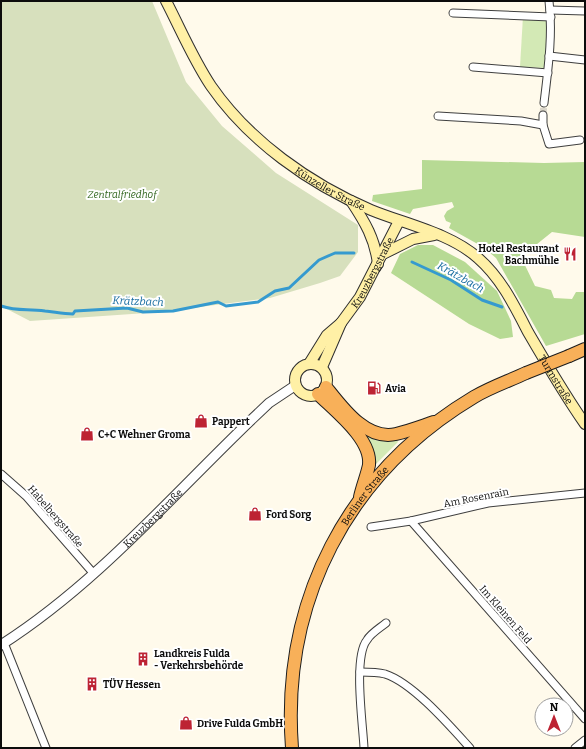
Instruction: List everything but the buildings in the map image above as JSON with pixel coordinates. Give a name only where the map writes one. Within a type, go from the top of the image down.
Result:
[{"type":"highway","name":"Berliner Straße","points":[[292,748],[291,689],[299,633],[313,586],[328,552],[359,501],[398,457],[439,420],[476,396],[526,373],[585,349]]},
{"type":"highway","points":[[322,390],[356,421],[376,433],[396,435],[439,420]]},
{"type":"highway","points":[[322,390],[359,436],[368,452],[369,465],[359,501]]},
{"type":"main road","name":"Künzeller Straße","points":[[166,1],[200,68],[212,87],[240,121],[292,166],[318,183],[351,201],[399,221],[436,234],[462,246],[486,265],[504,288],[529,333]]},
{"type":"main road","points":[[351,201],[370,231],[376,250],[378,264]]},
{"type":"main road","name":"Kreuzbergstraße","points":[[322,367],[341,323],[360,297],[399,221]]},
{"type":"main road","points":[[383,254],[413,239],[436,234]]},
{"type":"main road","name":"Kreuzbergstraße","points":[[296,385],[295,375],[298,370],[309,364],[327,335],[341,323]]},
{"type":"main road","name":"Turmstraße","points":[[529,333],[556,380],[585,424]]},
{"type":"main road","points":[[296,385],[302,394],[308,396],[322,390],[327,376],[322,367],[317,364],[309,364]]},
{"type":"street","points":[[544,102],[549,56],[551,14],[549,1]]},
{"type":"street","points":[[453,12],[551,14],[585,11]]},
{"type":"street","points":[[549,56],[585,60]]},
{"type":"street","points":[[473,67],[548,73]]},
{"type":"street","points":[[543,115],[543,124],[549,144],[580,140]]},
{"type":"street","points":[[438,116],[521,121],[543,124]]},
{"type":"street","name":"Kreuzbergstraße","points":[[46,748],[2,644],[35,622],[94,574],[249,422],[269,404],[296,385]]},
{"type":"street","name":"Habelbergstraße","points":[[1,474],[26,496],[94,574]]},
{"type":"street","name":"Am Rosenrain","points":[[371,527],[411,521],[488,503],[585,492]]},
{"type":"street","name":"Im Kleinen Feld","points":[[411,521],[585,720]]},
{"type":"street","points":[[364,748],[360,672],[362,648],[367,639],[386,624]]},
{"type":"street","points":[[360,672],[384,674],[399,680],[429,705],[470,748]]},
{"type":"street","points":[[575,748],[585,740]]},
{"type":"green space","name":"Zentralfriedhof","points":[[1,1],[152,1],[186,82],[222,126],[276,173],[358,225],[358,252],[340,276],[270,298],[161,312],[30,321],[1,306]]},
{"type":"green space","points":[[523,16],[548,17],[545,68],[520,67]]},
{"type":"green space","points":[[422,160],[544,163],[585,162],[585,237],[552,232],[521,257],[535,286],[551,290],[554,298],[572,299],[576,292],[585,292],[585,334],[546,346],[496,258],[483,247],[449,228],[451,223],[446,221],[444,216],[447,211],[454,207],[452,202],[413,209],[410,214],[372,201],[373,195],[422,189]]},
{"type":"green space","points":[[418,245],[433,245],[465,262],[497,291],[511,321],[513,337],[500,339],[469,324],[391,273],[400,254]]},
{"type":"green space","points":[[358,431],[378,441],[397,440],[398,442],[375,465],[373,464]]},
{"type":"waterway","name":"Krätzbach","points":[[1,306],[13,309],[73,314],[75,311],[127,308],[143,312],[173,311],[218,302],[226,306],[258,302],[275,291],[289,288],[319,260],[335,253],[354,253]]},
{"type":"waterway","name":"Krätzbach","points":[[412,262],[451,280],[482,300],[502,307]]},
{"type":"tunnel","points":[[543,115],[544,103]]},
{"type":"place","name":"Hotel Restaurant Bachmühle","points":[[570,254]]},
{"type":"place","name":"Avia","points":[[374,388]]},
{"type":"place","name":"Pappert","points":[[201,421]]},
{"type":"place","name":"C+C Wehner Groma","points":[[87,434]]},
{"type":"place","name":"Ford Sorg","points":[[255,514]]},
{"type":"place","name":"Landkreis Fulda - Verkehrsbehörde","points":[[143,659]]},
{"type":"place","name":"TÜV Hessen","points":[[92,684]]},
{"type":"place","name":"Drive Fulda GmbH","points":[[186,723]]}]
